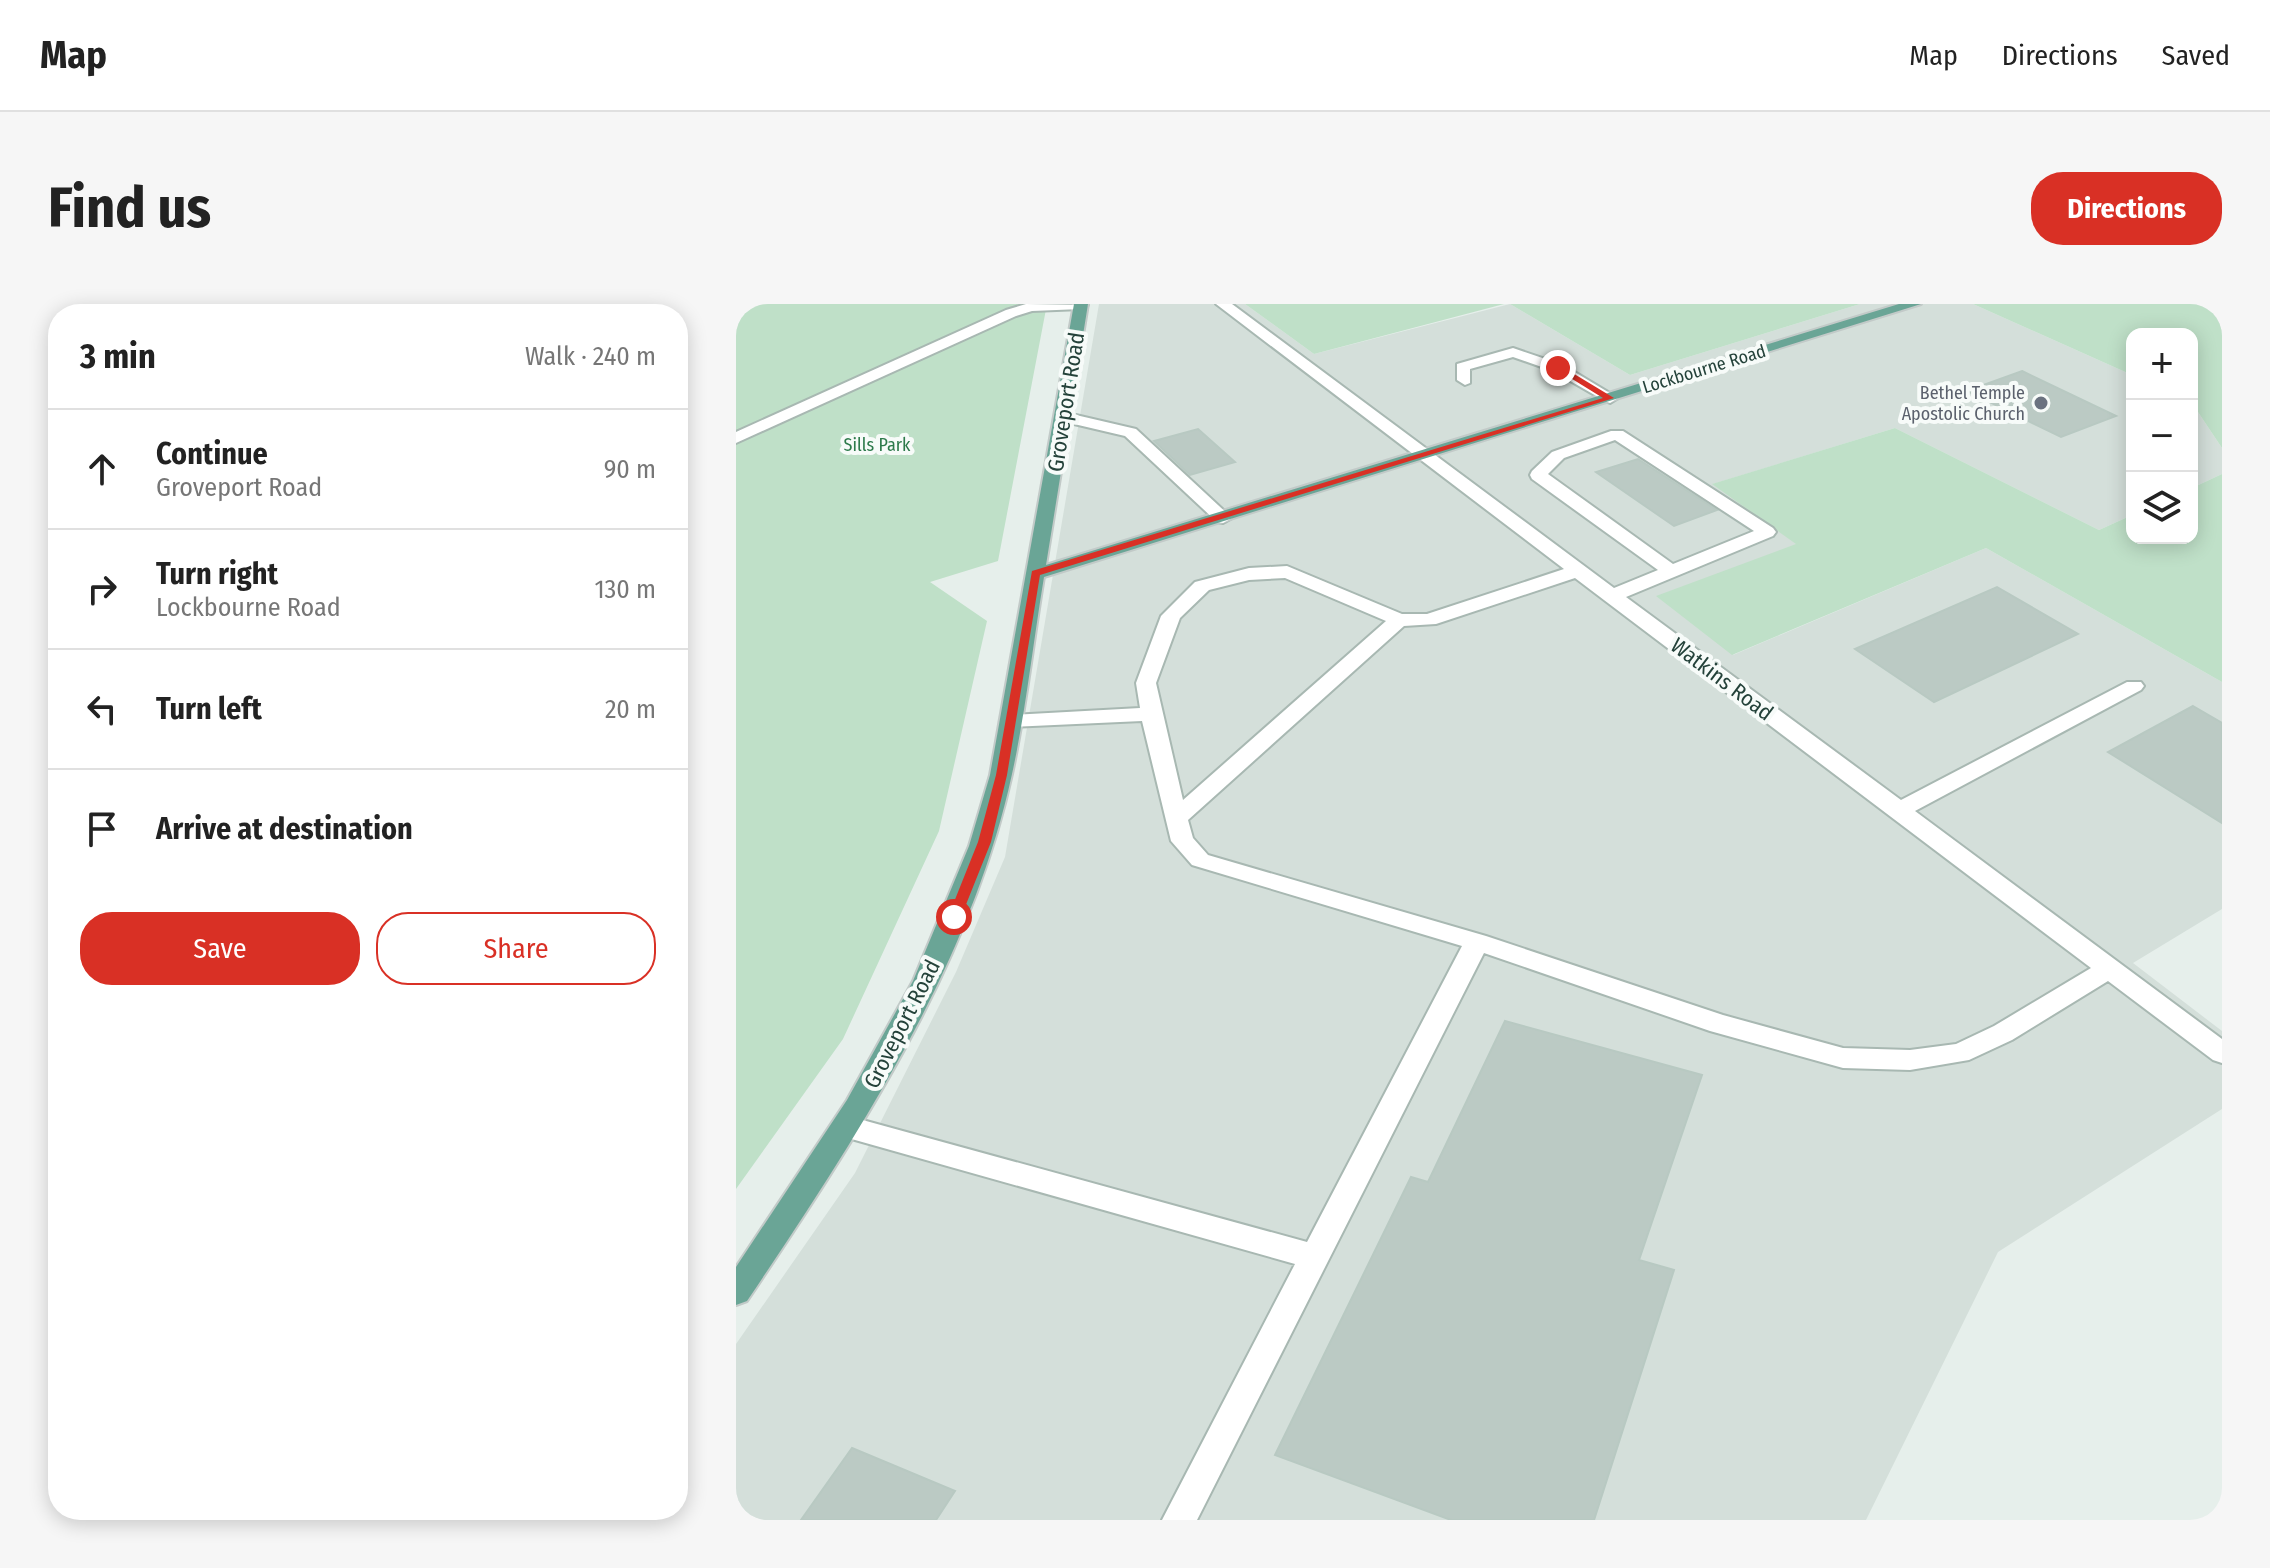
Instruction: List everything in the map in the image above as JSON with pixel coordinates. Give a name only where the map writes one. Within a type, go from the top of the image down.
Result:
[{"type":"main road","name":"Groveport Road","points":[[736,1292],[848,1127],[909,1016],[984,842],[1001,775],[1081,304]]},
{"type":"main road","name":"Lockbourne Road","points":[[1035,574],[1914,304]]},
{"type":"street","points":[[736,438],[1011,313],[1031,307],[1081,304]]},
{"type":"street","name":"Watkins Road","points":[[1223,304],[2222,1053]]},
{"type":"street","points":[[1465,380],[1462,367],[1513,352],[1558,368],[1610,398]]},
{"type":"street","points":[[1063,417],[1130,432],[1223,518]]},
{"type":"street","points":[[1611,596],[1767,532],[1617,434],[1558,455],[1538,475],[1671,571]]},
{"type":"street","points":[[1577,571],[1429,620],[1399,620],[1287,572],[1249,574],[1202,586],[1171,616],[1146,683],[1182,841],[1200,860],[1477,942],[1719,1024],[1843,1058],[1910,1060],[1960,1053],[2003,1033],[2109,969]]},
{"type":"street","points":[[1176,819],[1399,620]]},
{"type":"street","points":[[1898,811],[2134,686]]},
{"type":"street","points":[[1010,721],[1151,714]]},
{"type":"street","points":[[1179,1520],[1477,942]]},
{"type":"street","points":[[848,1127],[1313,1256]]},
{"type":"shaded area","points":[[1099,304],[1245,304],[1314,354],[1510,304],[1630,375],[1860,304],[1973,304],[2126,372],[2126,518],[2099,530],[1895,428],[1713,484],[1797,544],[1733,655],[1986,548],[2222,682],[2222,909],[2133,963],[2222,1031],[2222,1109],[1998,1252],[1866,1520],[736,1520],[736,1344],[855,1173],[956,972],[1005,857]]},
{"type":"shaded area","points":[[2198,412],[2222,448],[2222,474],[2198,485]]},
{"type":"green space","name":"Sills Park","points":[[736,304],[1047,304],[998,561],[930,582],[987,621],[939,831],[843,1039],[736,1189]]},
{"type":"green space","points":[[1245,304],[1504,304],[1314,354]]},
{"type":"green space","points":[[1510,304],[1860,304],[1630,375]]},
{"type":"green space","points":[[1973,304],[2222,304],[2222,448],[2198,412],[2198,328],[2126,328],[2126,372]]},
{"type":"green space","points":[[1895,428],[2099,530],[2126,518],[2126,544],[2198,544],[2198,485],[2222,474],[2222,682],[1986,548],[1732,655],[1656,596],[1796,544],[1712,484]]},
{"type":"building","name":"Bethel Temple Apostolic Church","points":[[2022,371],[2116,416],[2061,437],[1967,391]]},
{"type":"building","points":[[1198,429],[1235,462],[1190,475],[1154,441]]},
{"type":"building","points":[[1638,459],[1717,510],[1674,526],[1596,472]]},
{"type":"building","points":[[1997,587],[2078,634],[1934,702],[1855,649]]},
{"type":"building","points":[[2193,706],[2222,723],[2222,823],[2108,752]]},
{"type":"building","points":[[1505,1021],[1702,1075],[1639,1260],[1674,1270],[1594,1520],[1451,1520],[1275,1455],[1411,1177],[1428,1182]]},
{"type":"building","points":[[852,1448],[955,1491],[936,1520],[801,1520]]},
{"type":"place","name":"Bethel Temple Apostolic Church","points":[[2041,403]]},
{"type":"route","points":[[954,917],[984,842],[1001,775],[1035,574],[1610,398],[1558,368]]}]
